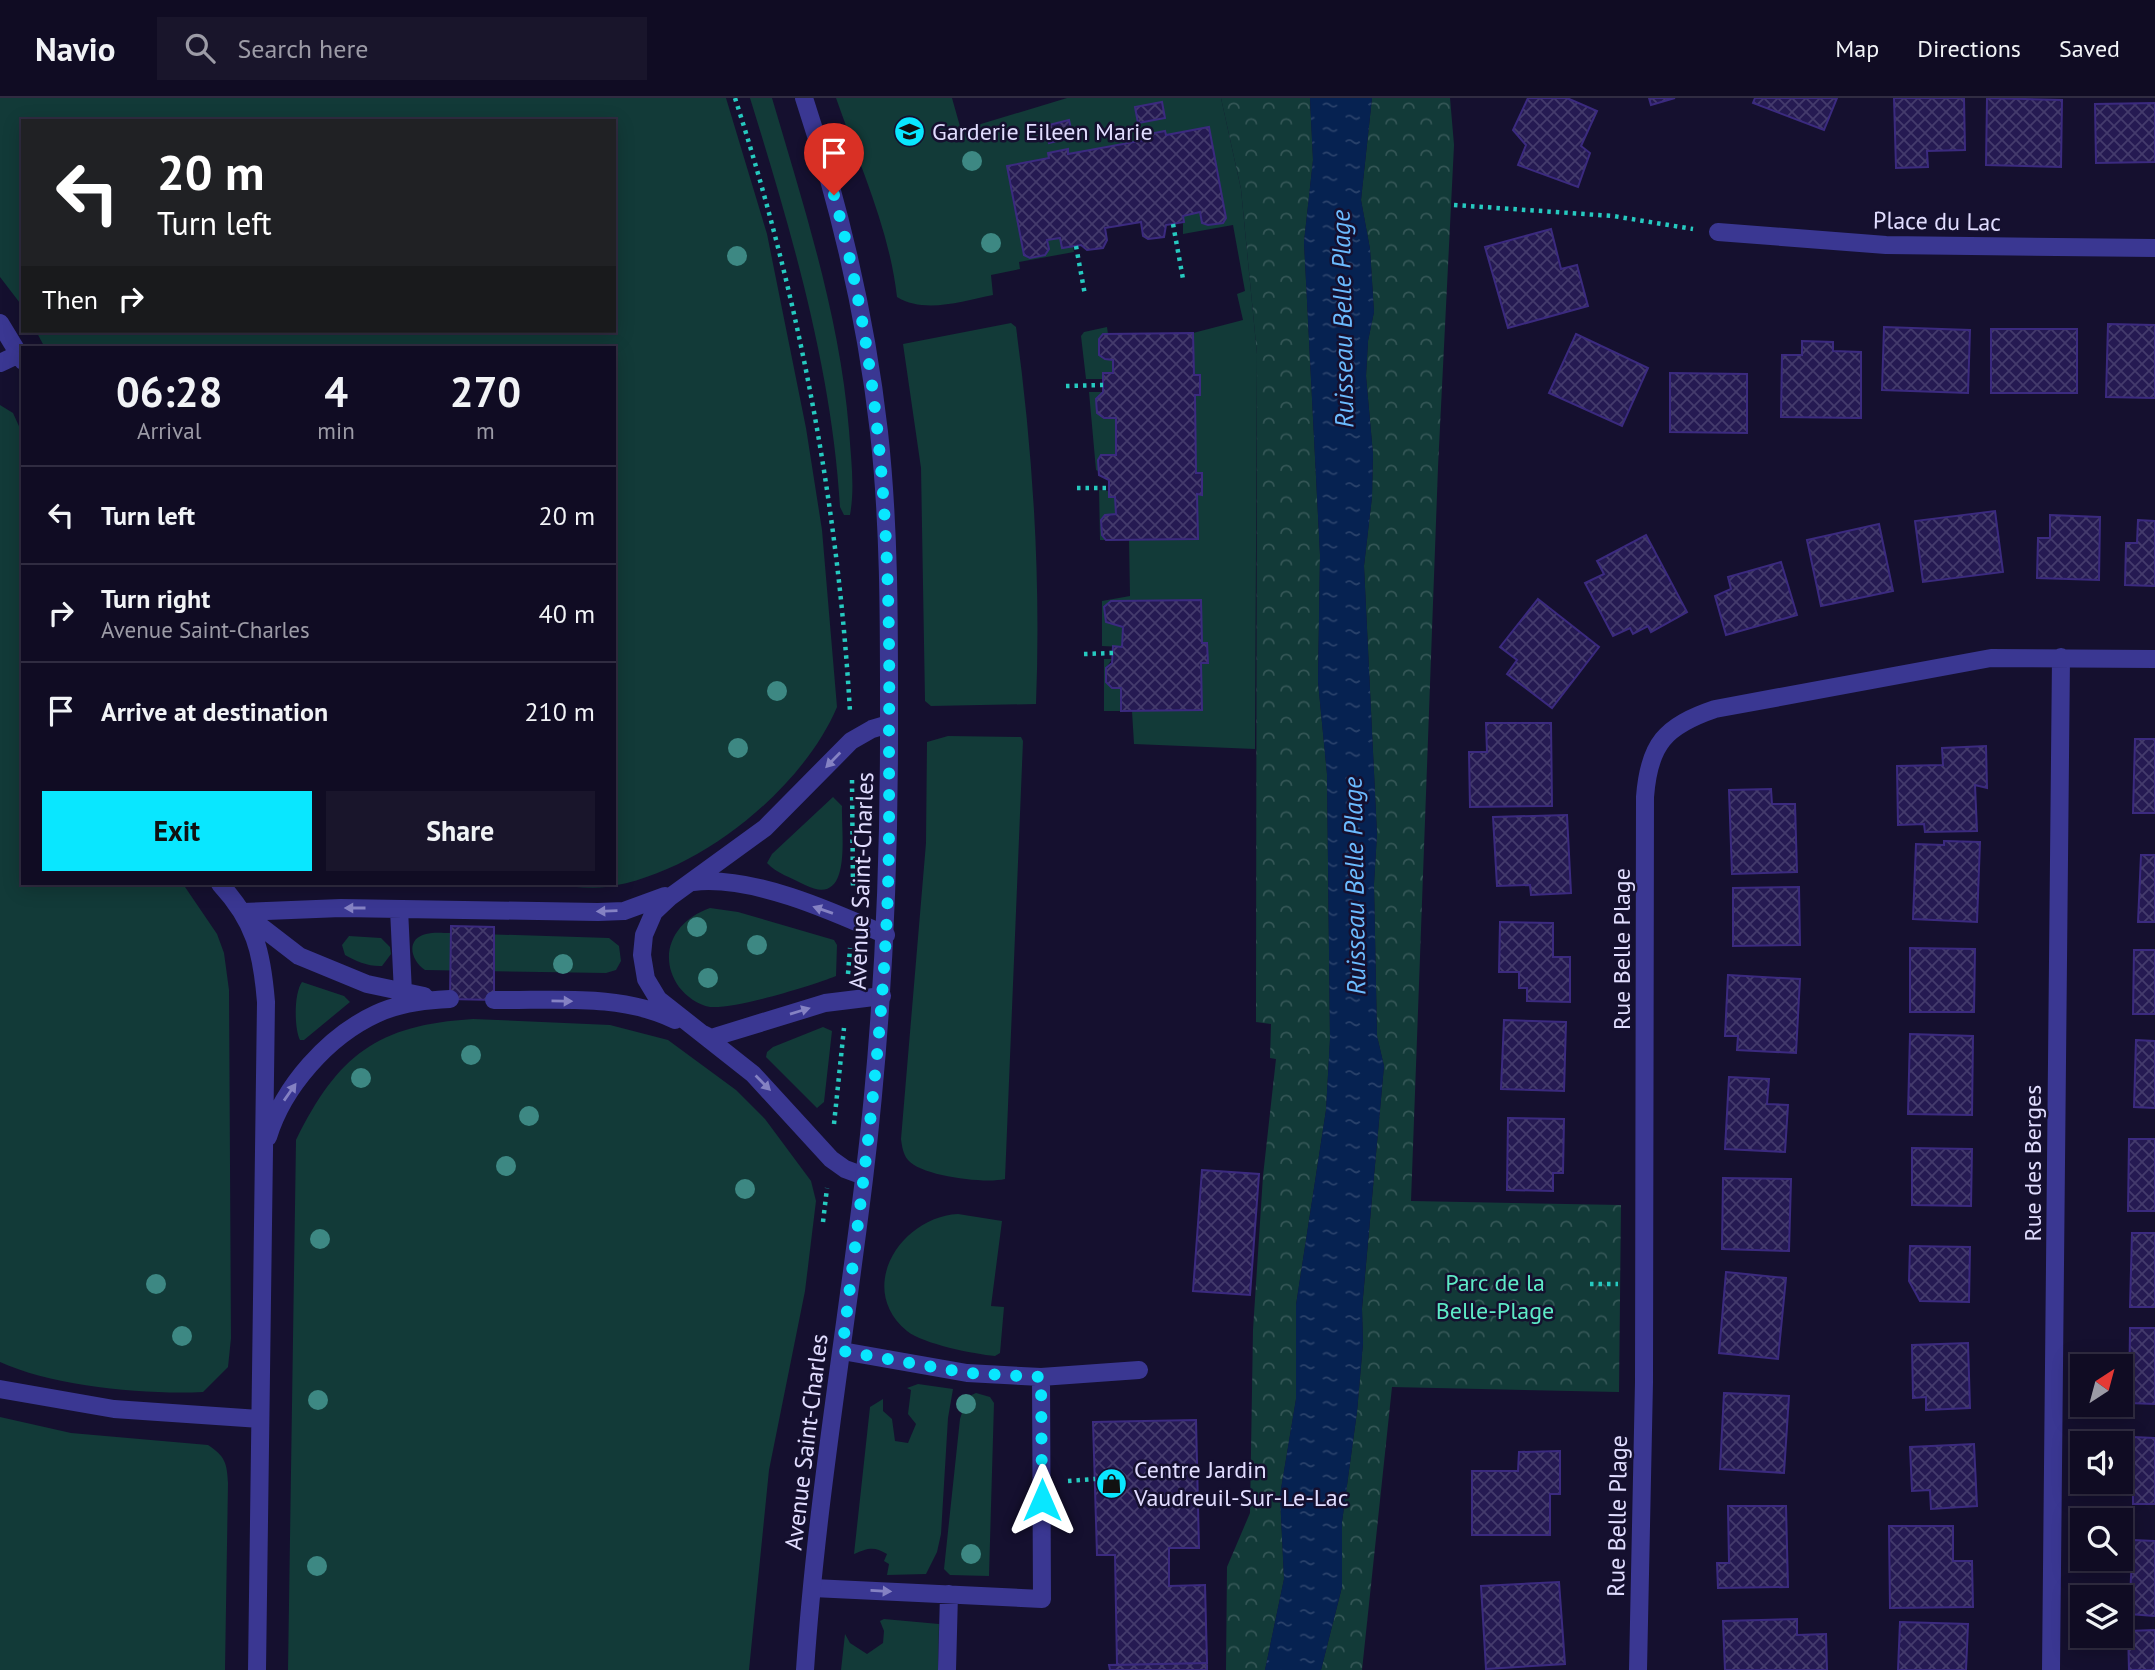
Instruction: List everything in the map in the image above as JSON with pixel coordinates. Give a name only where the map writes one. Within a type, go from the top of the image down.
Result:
[{"type":"street","name":"Avenue Saint-Charles","points":[[804,98],[846,238],[878,421],[889,592],[886,936],[882,996],[864,1176],[805,1670]]},
{"type":"street","name":"Place du Lac","points":[[1718,233],[1886,245],[2155,248]]},
{"type":"street","points":[[0,323],[21,357],[0,363]]},
{"type":"street","name":"Rue des Berges","points":[[2051,1670],[2062,657]]},
{"type":"street","name":"Rue Belle Plage","points":[[1639,1670],[1644,1382],[1645,797],[1654,752],[1668,732],[1696,716],[1716,709],[1991,658],[2155,659]]},
{"type":"street","points":[[864,1176],[845,1169],[831,1159],[778,1098],[711,1038],[677,1016],[658,999],[646,979],[642,955],[644,935],[654,912],[765,828],[851,741],[872,729],[889,724]]},
{"type":"street","points":[[243,912],[399,909],[624,911],[648,905],[693,882],[720,880],[763,890],[851,920],[886,936]]},
{"type":"street","points":[[221,885],[243,912],[256,934],[263,962],[266,1002],[257,1670]]},
{"type":"street","points":[[399,909],[403,993]]},
{"type":"street","points":[[243,912],[299,956],[367,984],[403,993],[450,999],[402,1005],[375,1014],[343,1035],[306,1070],[285,1098],[263,1154]]},
{"type":"street","points":[[494,1000],[625,1006],[651,1010],[711,1038],[825,1003],[882,996]]},
{"type":"street","points":[[842,1351],[967,1373],[1041,1377],[1139,1370]]},
{"type":"street","points":[[813,1588],[1042,1599],[1041,1377]]},
{"type":"street","points":[[0,1388],[114,1409],[259,1419]]},
{"type":"street","points":[[947,1670],[949,1594]]},
{"type":"path","points":[[735,98],[776,235],[815,410],[842,595]]},
{"type":"path","points":[[1454,205],[1613,216],[1718,233]]},
{"type":"path","points":[[1173,224],[1183,279]]},
{"type":"path","points":[[1076,246],[1085,295]]},
{"type":"path","points":[[1066,386],[1103,385]]},
{"type":"path","points":[[1077,488],[1109,488]]},
{"type":"path","points":[[1084,654],[1113,653]]},
{"type":"green space","points":[[0,98],[726,98],[767,234],[806,428],[822,530],[837,707],[821,738],[799,768],[742,824],[709,847],[675,865],[640,879],[616,885],[616,346],[44,346],[37,333],[616,333],[616,119],[21,119],[21,304],[0,277]]},
{"type":"green space","points":[[750,98],[772,98],[819,262],[838,346],[844,388],[852,483],[850,515],[844,515],[840,507],[828,403],[807,300]]},
{"type":"green space","points":[[836,98],[952,98],[961,130],[1067,98],[1221,98],[1241,189],[1257,354],[1255,749],[1134,744],[1132,711],[1201,663],[1208,662],[1207,643],[1202,643],[1201,600],[1104,607],[1106,622],[1123,627],[1122,647],[1102,646],[1102,601],[1130,596],[1129,539],[1198,538],[1197,494],[1201,495],[1202,474],[1196,473],[1195,395],[1200,395],[1199,375],[1194,375],[1193,333],[1243,320],[1237,294],[1245,291],[1233,225],[1183,234],[1183,216],[1200,212],[1202,223],[1208,225],[1223,223],[1226,218],[1209,128],[1166,135],[1165,131],[1144,135],[1145,140],[1068,154],[1067,149],[1048,153],[1049,158],[1008,166],[1024,255],[1030,258],[1045,255],[1049,249],[1047,240],[1060,238],[1073,246],[1074,252],[1019,262],[1020,269],[991,275],[993,295],[944,305],[919,305],[897,297],[880,221]]},
{"type":"green space","points":[[1221,98],[1310,98],[1313,160],[1304,242],[1320,555],[1318,682],[1327,774],[1330,1039],[1326,1110],[1296,1305],[1296,1399],[1280,1495],[1284,1579],[1265,1670],[1226,1670],[1227,1567],[1250,1513],[1253,1330],[1263,1176],[1276,1059],[1270,1058],[1271,1024],[1256,1022],[1257,354],[1241,189]]},
{"type":"green space","name":"Parc de la Belle-Plage","points":[[1372,98],[1450,98],[1454,145],[1438,467],[1411,1201],[1621,1205],[1619,1392],[1392,1387],[1362,1670],[1321,1670],[1342,1587],[1342,1522],[1357,1412],[1363,1343],[1362,1309],[1384,1066],[1377,1036],[1374,884],[1377,834],[1364,566],[1372,497],[1373,454],[1366,376],[1368,341],[1374,312],[1370,249],[1361,200]]},
{"type":"green space","points":[[1011,323],[1016,327],[1031,468],[1036,562],[1036,704],[931,706],[925,701],[921,468],[903,344]]},
{"type":"green space","points":[[1107,327],[1108,334],[1103,334],[1099,339],[1099,355],[1113,360],[1113,373],[1104,373],[1103,379],[1086,379],[1081,336],[1084,332]]},
{"type":"green space","points":[[1089,392],[1103,392],[1096,399],[1097,413],[1104,418],[1116,418],[1116,455],[1101,455],[1098,471],[1096,470]]},
{"type":"green space","points":[[0,405],[13,413],[21,431],[21,885],[184,885],[217,934],[224,953],[229,990],[231,1338],[228,1367],[203,1392],[155,1392],[72,1383],[0,1362]]},
{"type":"green space","points":[[1099,490],[1109,491],[1110,497],[1115,497],[1116,514],[1105,515],[1101,520],[1102,535],[1106,540],[1100,540]]},
{"type":"green space","points":[[1104,659],[1112,659],[1106,668],[1121,688],[1121,711],[1104,711]]},
{"type":"green space","points":[[948,736],[1021,737],[1023,741],[1005,1179],[954,1177],[915,1166],[904,1153],[901,1139],[926,843],[927,742]]},
{"type":"green space","points":[[833,797],[842,806],[841,865],[838,878],[831,887],[820,890],[784,875],[767,863],[772,854]]},
{"type":"green space","points":[[511,885],[614,885],[600,888]]},
{"type":"green space","points":[[710,908],[738,912],[834,940],[837,945],[836,976],[755,1001],[722,1007],[710,1007],[697,1002],[679,987],[672,975],[669,951],[679,930],[687,921]]},
{"type":"green space","points":[[429,933],[609,938],[619,946],[621,961],[616,970],[606,973],[425,970],[416,961],[412,950],[415,940]]},
{"type":"green space","points":[[349,936],[381,938],[390,947],[391,954],[382,966],[358,961],[345,955],[342,945]]},
{"type":"green space","points":[[302,982],[344,996],[350,1002],[304,1040],[300,1040],[296,1011],[297,994]]},
{"type":"green space","points":[[473,1019],[610,1025],[668,1040],[736,1090],[765,1119],[811,1181],[816,1201],[805,1291],[769,1470],[749,1670],[288,1670],[296,1140],[328,1086],[345,1066],[364,1050],[411,1028]]},
{"type":"green space","points":[[823,1027],[832,1031],[824,1102],[817,1108],[766,1057],[773,1047]]},
{"type":"green space","points":[[958,1214],[1002,1221],[991,1306],[1004,1307],[1000,1353],[995,1356],[949,1348],[915,1336],[892,1314],[885,1295],[885,1276],[903,1241],[919,1227],[937,1218]]},
{"type":"green space","points":[[918,1384],[953,1389],[948,1418],[941,1534],[937,1552],[926,1574],[887,1575],[889,1564],[884,1561],[887,1554],[871,1549],[854,1554],[870,1407],[883,1399],[883,1411],[892,1419],[895,1441],[908,1443],[916,1424],[908,1414],[911,1390],[907,1388]]},
{"type":"green space","points":[[976,1393],[990,1397],[994,1403],[989,1576],[950,1575],[944,1569],[960,1419],[967,1397]]},
{"type":"green space","points":[[0,1417],[71,1433],[208,1445],[222,1457],[228,1483],[225,1670],[0,1670]]},
{"type":"green space","points":[[884,1619],[939,1624],[938,1670],[841,1670],[845,1634],[850,1643],[867,1654],[883,1643],[884,1631],[880,1621]]},
{"type":"water","name":"Ruisseau Belle Plage","points":[[1310,98],[1372,98],[1361,200],[1370,249],[1374,312],[1368,341],[1366,376],[1373,454],[1372,497],[1364,566],[1377,834],[1374,884],[1377,1036],[1384,1066],[1362,1308],[1363,1343],[1357,1412],[1342,1522],[1342,1587],[1321,1670],[1265,1670],[1284,1579],[1280,1495],[1296,1399],[1296,1305],[1326,1110],[1330,1039],[1327,774],[1318,682],[1320,555],[1304,242],[1313,160]]},
{"type":"building","points":[[1528,98],[1567,98],[1597,111],[1581,146],[1590,153],[1578,187],[1518,165],[1526,145],[1513,130]]},
{"type":"building","points":[[1649,98],[1675,98],[1651,105]]},
{"type":"building","points":[[1755,98],[1837,98],[1824,130],[1753,103]]},
{"type":"building","points":[[1894,98],[1964,98],[1965,150],[1927,151],[1928,167],[1896,168]]},
{"type":"building","points":[[1987,98],[2062,100],[2061,167],[1986,165]]},
{"type":"building","points":[[1162,102],[1165,118],[1138,123],[1135,107]]},
{"type":"building","points":[[2155,103],[2155,162],[2096,163],[2095,104]]},
{"type":"building","points":[[1069,120],[1073,137],[1049,143],[1045,126]]},
{"type":"building","points":[[1209,127],[1226,218],[1223,223],[1202,223],[1200,212],[1183,216],[1184,222],[1166,225],[1164,237],[1148,239],[1143,236],[1141,222],[1105,228],[1107,240],[1103,248],[1087,250],[1081,245],[1062,248],[1060,238],[1047,240],[1049,249],[1045,255],[1030,258],[1024,255],[1007,166],[1049,158],[1048,153],[1068,149],[1068,154],[1145,140],[1144,135],[1165,131],[1166,135]]},
{"type":"building","points":[[1551,229],[1561,269],[1577,265],[1588,306],[1508,328],[1485,247]]},
{"type":"building","points":[[2108,324],[2155,325],[2155,398],[2106,397]]},
{"type":"building","points":[[1884,327],[1970,330],[1968,393],[1882,390]]},
{"type":"building","points":[[1991,329],[2077,329],[2077,393],[1991,393]]},
{"type":"building","points":[[1193,333],[1194,375],[1200,375],[1200,395],[1195,395],[1196,473],[1202,473],[1202,495],[1197,494],[1198,539],[1106,540],[1102,535],[1101,520],[1105,515],[1116,514],[1115,497],[1109,497],[1109,480],[1099,475],[1098,460],[1101,455],[1116,455],[1116,418],[1104,418],[1097,413],[1096,399],[1103,392],[1103,373],[1113,373],[1113,360],[1099,355],[1099,339],[1103,334]]},
{"type":"building","points":[[1576,334],[1648,368],[1622,426],[1549,393]]},
{"type":"building","points":[[1802,341],[1833,342],[1833,351],[1861,352],[1861,418],[1781,417],[1782,355],[1802,355]]},
{"type":"building","points":[[1670,373],[1747,374],[1747,433],[1670,432]]},
{"type":"building","points":[[1995,511],[2003,572],[1923,582],[1915,521]]},
{"type":"building","points":[[2050,515],[2100,517],[2099,580],[2037,578],[2038,538],[2050,538]]},
{"type":"building","points":[[2138,520],[2155,521],[2155,586],[2125,585],[2126,543],[2137,543]]},
{"type":"building","points":[[1879,524],[1893,591],[1821,606],[1807,540]]},
{"type":"building","points":[[1646,535],[1687,612],[1651,632],[1648,626],[1633,634],[1630,628],[1613,636],[1585,583],[1604,574],[1597,561]]},
{"type":"building","points":[[1781,562],[1797,615],[1726,635],[1715,596],[1731,589],[1728,577]]},
{"type":"building","points":[[1538,599],[1599,647],[1552,708],[1507,674],[1517,660],[1500,647]]},
{"type":"building","points":[[1201,600],[1202,643],[1207,643],[1208,663],[1201,663],[1202,710],[1121,711],[1121,688],[1112,688],[1106,682],[1106,668],[1112,663],[1113,646],[1122,647],[1123,627],[1106,622],[1104,607],[1111,601]]},
{"type":"building","points":[[1486,723],[1551,723],[1552,806],[1470,807],[1469,752],[1487,752]]},
{"type":"building","points":[[2135,739],[2155,739],[2155,813],[2133,813]]},
{"type":"building","points":[[1986,746],[1987,788],[1975,785],[1977,831],[1925,832],[1924,824],[1898,825],[1897,766],[1943,765],[1942,748]]},
{"type":"building","points":[[1771,789],[1772,804],[1795,804],[1797,872],[1732,874],[1729,790]]},
{"type":"building","points":[[1567,815],[1571,893],[1531,895],[1530,885],[1497,886],[1493,817]]},
{"type":"building","points":[[1944,841],[1980,842],[1977,922],[1913,919],[1916,844],[1944,845]]},
{"type":"building","points":[[2141,855],[2155,855],[2155,922],[2138,922]]},
{"type":"building","points":[[1799,887],[1800,945],[1733,946],[1733,888]]},
{"type":"building","points":[[1500,922],[1553,923],[1553,957],[1570,957],[1570,1002],[1527,1001],[1527,988],[1519,988],[1519,972],[1499,972]]},
{"type":"building","points":[[451,926],[494,927],[494,1000],[450,999]]},
{"type":"building","points":[[1910,948],[1975,949],[1974,1012],[1910,1012]]},
{"type":"building","points":[[2134,950],[2155,950],[2155,1014],[2133,1014]]},
{"type":"building","points":[[1728,975],[1800,979],[1796,1053],[1737,1050],[1738,1036],[1725,1036]]},
{"type":"building","points":[[1504,1020],[1566,1022],[1564,1091],[1501,1089]]},
{"type":"building","points":[[1910,1034],[1973,1036],[1972,1115],[1908,1114]]},
{"type":"building","points":[[2136,1040],[2155,1041],[2155,1108],[2134,1107]]},
{"type":"building","points":[[1729,1077],[1769,1079],[1767,1104],[1788,1105],[1785,1152],[1725,1149]]},
{"type":"building","points":[[1508,1118],[1564,1119],[1563,1173],[1553,1173],[1553,1191],[1507,1190]]},
{"type":"building","points":[[2129,1139],[2155,1139],[2155,1211],[2128,1211]]},
{"type":"building","points":[[1912,1148],[1972,1149],[1971,1206],[1912,1205]]},
{"type":"building","points":[[1202,1170],[1259,1174],[1250,1295],[1193,1291]]},
{"type":"building","points":[[1723,1178],[1791,1179],[1789,1251],[1722,1249]]},
{"type":"building","points":[[2132,1233],[2155,1233],[2155,1307],[2130,1307]]},
{"type":"building","points":[[1910,1246],[1970,1247],[1969,1302],[1920,1301],[1909,1281]]},
{"type":"building","points":[[1726,1272],[1786,1278],[1778,1359],[1719,1353]]},
{"type":"building","points":[[2130,1328],[2155,1328],[2155,1404],[2133,1403],[2133,1354],[2130,1354]]},
{"type":"building","points":[[1968,1343],[1970,1408],[1926,1410],[1926,1397],[1913,1398],[1912,1345]]},
{"type":"building","points":[[1724,1393],[1789,1396],[1784,1473],[1720,1469]]},
{"type":"building","points":[[1196,1420],[1199,1548],[1169,1548],[1169,1586],[1205,1585],[1207,1663],[1117,1665],[1115,1555],[1097,1555],[1093,1422]]},
{"type":"building","points":[[2133,1437],[2155,1438],[2155,1504],[2133,1504]]},
{"type":"building","points":[[1974,1444],[1977,1506],[1931,1509],[1930,1490],[1912,1491],[1910,1447]]},
{"type":"building","points":[[1560,1451],[1560,1494],[1550,1494],[1550,1535],[1472,1535],[1472,1471],[1518,1471],[1519,1452]]},
{"type":"building","points":[[1728,1506],[1786,1506],[1788,1587],[1718,1588],[1717,1563],[1729,1563]]},
{"type":"building","points":[[1889,1526],[1953,1526],[1953,1561],[1972,1561],[1973,1607],[1890,1608]]},
{"type":"building","points":[[2133,1540],[2155,1541],[2155,1616],[2133,1614],[2133,1585],[2131,1585]]},
{"type":"building","points":[[1559,1582],[1565,1664],[1486,1669],[1481,1586]]},
{"type":"building","points":[[1797,1619],[1797,1635],[1826,1634],[1827,1670],[1725,1670],[1723,1621]]},
{"type":"building","points":[[1900,1622],[1968,1624],[1966,1670],[1898,1670]]},
{"type":"building","points":[[2155,1630],[2155,1670],[2129,1670],[2128,1648],[2133,1648],[2133,1631]]},
{"type":"building","points":[[1207,1663],[1207,1670],[1110,1670],[1109,1665]]},
{"type":"place","name":"Garderie Eileen Marie","points":[[909,131]]},
{"type":"place","name":"Centre Jardin Vaudreuil-Sur-Le-Lac","points":[[1111,1483]]},
{"type":"route","points":[[834,195],[856,286],[879,432],[886,528],[890,656],[889,873],[882,996],[864,1176],[842,1351],[967,1373],[1041,1377],[1042,1500]]}]
